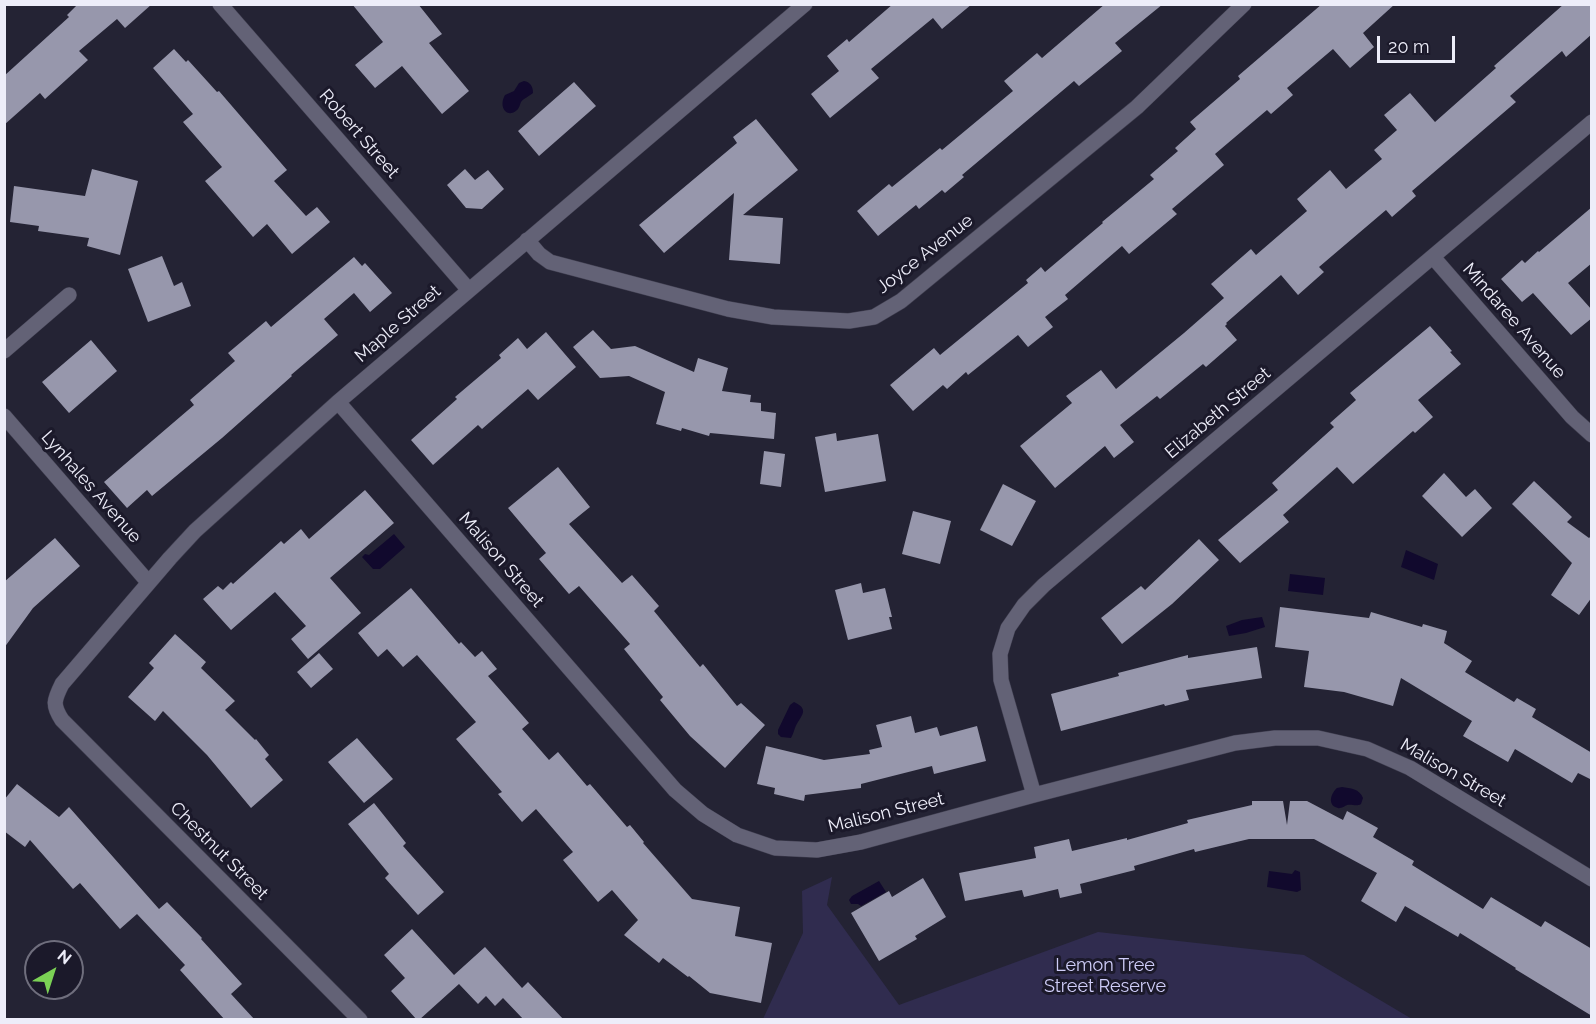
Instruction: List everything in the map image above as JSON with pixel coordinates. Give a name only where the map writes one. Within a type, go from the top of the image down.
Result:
[{"type":"street","name":"Robert Street","points":[[220,4],[468,289]]},
{"type":"street","name":"Maple Street","points":[[54,708],[56,695],[62,684],[148,582],[195,531],[468,289],[805,4]]},
{"type":"street","name":"Joyce Avenue","points":[[527,240],[539,254],[550,262],[728,309],[773,317],[849,321],[874,317],[901,301],[1137,107],[1244,4]]},
{"type":"street","name":"Elizabeth Street","points":[[1034,795],[1001,680],[1000,654],[1008,628],[1024,605],[1044,585],[1592,122]]},
{"type":"street","name":"Mindaree Avenue","points":[[1433,257],[1572,417],[1592,435]]},
{"type":"street","points":[[4,351],[69,295]]},
{"type":"street","name":"Malison Street","points":[[338,402],[675,790],[704,814],[737,835],[775,848],[818,850],[861,842],[1235,743],[1275,738],[1318,738],[1366,749],[1410,768],[1592,879]]},
{"type":"street","name":"Lynhales Avenue","points":[[4,416],[148,582]]},
{"type":"street","name":"Chestnut Street","points":[[54,708],[73,732],[360,1020]]},
{"type":"green space","name":"Lemon Tree Street Reserve","points":[[832,877],[827,905],[899,1005],[1098,932],[1304,955],[1412,1019],[763,1019],[803,933],[802,891]]},
{"type":"shaded area","points":[[524,81],[531,85],[533,93],[521,102],[517,110],[507,112],[503,107],[505,95],[514,91],[519,83]]},
{"type":"shaded area","points":[[394,534],[405,547],[380,569],[373,569],[362,557],[365,554],[369,555]]},
{"type":"shaded area","points":[[1406,550],[1438,564],[1434,580],[1401,567]]},
{"type":"shaded area","points":[[1290,574],[1325,578],[1323,595],[1288,591]]},
{"type":"shaded area","points":[[1262,617],[1265,627],[1229,636],[1226,626],[1242,620]]},
{"type":"shaded area","points":[[794,702],[802,708],[803,714],[791,738],[781,737],[778,730],[790,705]]},
{"type":"shaded area","points":[[1342,787],[1354,789],[1360,793],[1363,798],[1361,804],[1339,808],[1334,806],[1331,801],[1333,792]]},
{"type":"shaded area","points":[[1295,870],[1300,872],[1301,890],[1297,892],[1267,887],[1269,871],[1292,874]]},
{"type":"shaded area","points":[[879,881],[886,892],[861,906],[851,904],[849,900],[852,896]]},
{"type":"building","points":[[78,4],[152,4],[125,28],[117,19],[79,51],[88,60],[45,99],[40,93],[4,125],[4,76],[69,17],[67,15]]},
{"type":"building","points":[[352,4],[418,4],[442,34],[429,43],[469,91],[442,114],[402,66],[375,88],[355,65],[383,42]]},
{"type":"building","points":[[893,4],[972,4],[942,29],[933,18],[871,69],[879,78],[830,118],[811,94],[839,71],[827,56],[847,39],[849,42]]},
{"type":"building","points":[[1105,4],[1163,4],[1115,43],[1122,51],[1079,86],[1074,81],[962,175],[964,177],[945,193],[942,190],[919,209],[916,205],[878,236],[857,211],[889,184],[892,187],[940,148],[942,150],[1013,91],[1004,81],[1037,53],[1042,58]]},
{"type":"building","points":[[1322,4],[1395,4],[1363,33],[1374,47],[1350,68],[1333,49],[1287,88],[1293,95],[1271,114],[1267,110],[1215,154],[1224,165],[1172,209],[1177,214],[1129,254],[1122,246],[1065,295],[1068,299],[1045,317],[1053,327],[1028,347],[1018,335],[968,375],[966,372],[947,389],[943,385],[913,411],[890,385],[934,348],[940,355],[1028,283],[1026,280],[1041,267],[1045,272],[1154,179],[1150,175],[1178,151],[1175,148],[1196,129],[1190,122],[1240,79],[1238,76]]},
{"type":"building","points":[[1564,4],[1592,4],[1592,34],[1566,57],[1562,51],[1510,96],[1516,102],[1412,191],[1416,196],[1392,217],[1386,210],[1319,267],[1324,272],[1298,295],[1281,275],[1226,323],[1225,326],[1237,340],[1206,367],[1203,364],[1160,399],[1157,396],[1120,425],[1134,442],[1114,458],[1105,446],[1055,488],[1020,446],[1072,403],[1066,396],[1101,370],[1116,389],[1224,298],[1211,284],[1251,249],[1256,255],[1307,211],[1297,199],[1330,170],[1346,189],[1382,159],[1374,150],[1397,130],[1384,115],[1410,93],[1435,122]]},
{"type":"building","points":[[174,49],[186,62],[188,60],[217,92],[219,91],[287,170],[274,181],[306,216],[317,207],[330,222],[292,254],[267,224],[253,237],[205,181],[222,167],[183,122],[193,114],[153,68]]},
{"type":"building","points":[[574,82],[596,106],[539,156],[518,131]]},
{"type":"building","points":[[756,119],[798,170],[743,215],[783,218],[780,264],[729,260],[734,193],[664,253],[639,225],[737,143],[733,137]]},
{"type":"building","points":[[92,169],[138,181],[120,255],[87,246],[89,238],[38,231],[39,226],[10,222],[14,186],[85,196]]},
{"type":"building","points":[[465,169],[475,180],[488,170],[504,189],[482,209],[466,208],[447,185]]},
{"type":"building","points":[[1592,207],[1592,263],[1568,283],[1592,310],[1592,318],[1571,335],[1533,293],[1522,302],[1501,279],[1522,260],[1525,263],[1539,252]]},
{"type":"building","points":[[162,256],[174,286],[182,282],[191,306],[148,322],[128,269]]},
{"type":"building","points":[[354,257],[362,266],[365,263],[392,293],[370,312],[354,293],[324,319],[338,335],[222,438],[152,496],[147,490],[127,508],[104,482],[194,405],[190,400],[235,361],[228,353],[266,321],[271,327]]},
{"type":"building","points":[[1430,326],[1461,364],[1418,400],[1433,417],[1415,433],[1413,431],[1353,484],[1337,467],[1283,515],[1289,522],[1240,563],[1218,540],[1278,490],[1272,483],[1334,427],[1330,423],[1356,400],[1350,393]]},
{"type":"building","points":[[593,330],[611,349],[635,346],[694,372],[698,358],[728,368],[722,391],[751,395],[750,402],[761,403],[761,411],[776,413],[774,439],[710,433],[709,436],[682,428],[681,431],[656,424],[665,392],[629,376],[600,378],[573,347]]},
{"type":"building","points":[[546,332],[576,367],[538,400],[528,389],[482,429],[478,425],[433,465],[411,440],[457,399],[455,397],[501,358],[499,355],[518,338],[527,349]]},
{"type":"building","points":[[91,340],[117,371],[69,413],[42,382]]},
{"type":"building","points":[[836,433],[837,441],[878,434],[886,481],[825,492],[815,437]]},
{"type":"building","points":[[764,451],[785,454],[781,487],[760,484]]},
{"type":"building","points":[[558,467],[590,507],[569,524],[622,583],[632,575],[659,606],[654,611],[700,667],[703,664],[737,706],[741,703],[765,725],[725,768],[690,736],[660,700],[663,697],[624,649],[630,644],[579,586],[569,594],[539,559],[546,553],[508,508]]},
{"type":"building","points":[[1444,473],[1466,497],[1475,489],[1492,508],[1462,537],[1422,496]]},
{"type":"building","points":[[1534,481],[1572,517],[1567,522],[1589,538],[1592,535],[1592,597],[1579,615],[1551,595],[1572,563],[1512,504]]},
{"type":"building","points":[[1003,484],[1036,501],[1012,546],[980,530]]},
{"type":"building","points":[[365,490],[394,523],[330,578],[361,613],[308,659],[291,639],[306,626],[275,592],[231,630],[203,599],[218,586],[223,590],[231,582],[233,584],[281,541],[284,544],[301,529],[309,539]]},
{"type":"building","points":[[913,511],[951,521],[940,564],[902,554]]},
{"type":"building","points":[[55,538],[80,566],[33,608],[4,648],[4,582]]},
{"type":"building","points":[[1199,539],[1219,560],[1172,604],[1122,644],[1101,618],[1141,586],[1145,590]]},
{"type":"building","points":[[861,583],[863,593],[885,588],[892,617],[889,617],[892,629],[848,640],[835,590]]},
{"type":"building","points":[[411,588],[459,644],[461,642],[475,657],[482,651],[497,669],[488,676],[529,723],[522,729],[549,760],[558,752],[587,786],[590,784],[627,827],[630,825],[692,899],[740,907],[735,936],[772,943],[761,1003],[710,993],[663,958],[659,963],[624,935],[638,920],[612,890],[598,902],[563,860],[573,852],[536,809],[522,822],[498,794],[502,792],[456,739],[476,722],[417,655],[403,667],[387,649],[378,657],[358,633]]},
{"type":"building","points":[[1280,607],[1369,618],[1371,612],[1422,627],[1423,624],[1447,631],[1444,643],[1472,661],[1465,672],[1514,702],[1517,698],[1536,709],[1532,717],[1592,753],[1592,780],[1578,773],[1572,783],[1515,749],[1508,762],[1463,736],[1472,721],[1401,678],[1393,706],[1344,692],[1304,687],[1309,651],[1275,647]]},
{"type":"building","points":[[175,634],[206,662],[201,668],[235,701],[225,710],[256,739],[269,755],[265,759],[283,780],[251,808],[207,755],[163,711],[155,721],[128,697],[154,668],[149,663]]},
{"type":"building","points":[[1257,647],[1262,678],[1186,690],[1189,700],[1165,706],[1164,704],[1061,731],[1051,694],[1119,676],[1118,673],[1188,655],[1188,658]]},
{"type":"building","points":[[319,653],[333,669],[311,688],[297,672]]},
{"type":"building","points":[[911,716],[915,733],[937,727],[940,736],[977,726],[986,761],[934,774],[932,766],[861,784],[861,788],[805,795],[804,801],[774,794],[775,788],[757,784],[766,746],[824,760],[870,754],[869,750],[882,747],[876,725]]},
{"type":"building","points":[[357,738],[393,779],[364,803],[328,762]]},
{"type":"building","points":[[17,784],[59,817],[69,807],[159,909],[167,902],[242,984],[231,994],[255,1020],[225,1020],[180,970],[185,965],[137,914],[120,929],[80,883],[73,889],[30,840],[25,847],[4,831],[4,800]]},
{"type":"building","points":[[1252,801],[1283,801],[1287,825],[1290,801],[1307,801],[1343,820],[1347,811],[1378,828],[1373,837],[1414,861],[1412,865],[1483,909],[1491,897],[1541,927],[1545,921],[1592,949],[1592,1016],[1460,933],[1458,937],[1405,906],[1396,922],[1361,901],[1377,873],[1314,839],[1249,839],[1195,852],[1194,849],[1134,866],[1135,870],[1080,884],[1082,893],[1060,898],[1058,889],[1024,897],[1022,890],[965,901],[959,873],[1036,858],[1034,847],[1069,839],[1072,851],[1127,838],[1127,840],[1188,823],[1187,820],[1252,805]]},
{"type":"building","points":[[374,803],[406,843],[403,846],[444,892],[418,915],[385,878],[389,874],[348,824]]},
{"type":"building","points":[[923,878],[946,917],[915,936],[917,939],[879,961],[851,913],[889,891],[892,897]]},
{"type":"building","points":[[412,929],[454,975],[485,947],[522,988],[528,982],[564,1020],[524,1020],[503,998],[495,1006],[486,996],[478,1004],[459,984],[417,1020],[391,991],[405,978],[384,955]]}]
